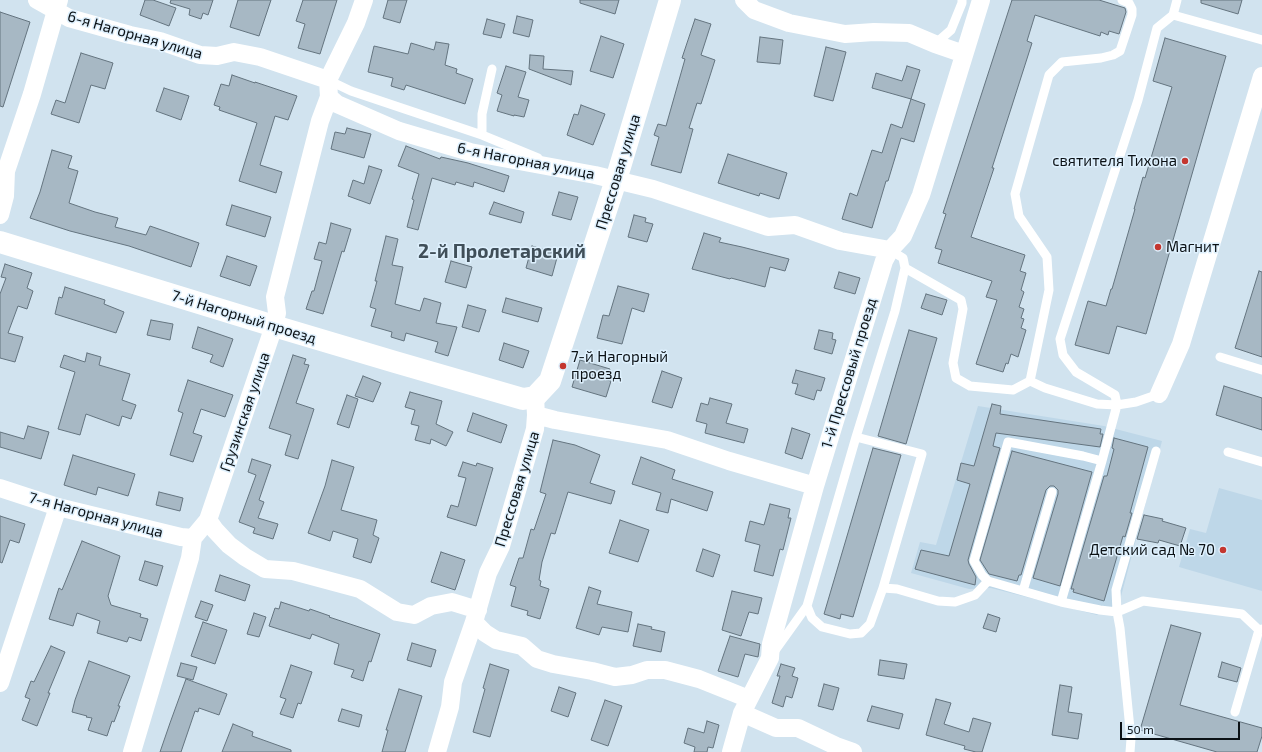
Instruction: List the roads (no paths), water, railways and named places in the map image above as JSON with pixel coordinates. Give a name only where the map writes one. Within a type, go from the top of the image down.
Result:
[{"type":"street","name":"6-я Нагорная улица","points":[[37,0],[57,6],[69,18],[130,35],[160,41],[200,55],[217,56],[234,52],[260,57],[328,88],[337,104],[399,131],[470,152],[595,175],[653,189],[768,227],[795,225],[840,241],[890,250]]},
{"type":"street","name":"Грузинская улица","points":[[193,538],[208,520],[274,326],[277,313],[275,297],[328,88],[356,23],[364,0]]},
{"type":"street","name":"Прессовая улица","points":[[437,752],[450,707],[452,682],[476,616],[488,573],[501,546],[536,429],[536,406],[550,381],[616,180],[670,0]]},
{"type":"street","points":[[744,0],[754,10],[788,23],[845,34],[874,32],[909,33],[964,54]]},
{"type":"street","name":"1-й Прессовый проезд","points":[[730,752],[746,706],[770,658],[771,644],[815,486],[884,261],[890,250],[903,236],[921,195],[981,0]]},
{"type":"street","points":[[0,215],[5,196],[6,171],[32,94],[57,6]]},
{"type":"street","points":[[1159,394],[1181,344],[1262,76]]},
{"type":"street","name":"7-й Нагорный проезд","points":[[0,242],[274,326],[523,398],[555,420],[667,440],[730,461],[815,486]]},
{"type":"street","name":"7-я Нагорная улица","points":[[0,488],[58,507],[181,537],[193,538]]},
{"type":"street","points":[[0,683],[58,507]]},
{"type":"street","points":[[208,520],[229,545],[244,557],[265,569],[293,571],[360,589],[397,612],[414,615],[431,606],[452,602],[476,616],[485,633],[496,640],[522,646],[537,659],[553,664],[615,677],[632,675],[647,670],[664,670],[699,679],[746,706],[776,728],[798,728],[836,746],[853,752]]},
{"type":"street","points":[[132,752],[190,558],[193,538]]},
{"type":"lane","points":[[935,44],[951,30],[962,0]]},
{"type":"lane","points":[[1030,381],[1049,290],[1048,270],[1046,256],[1019,216],[1015,194],[1049,75],[1062,62],[1101,58],[1113,55],[1120,51],[1132,15],[1132,9],[1129,3],[1122,0]]},
{"type":"lane","points":[[1061,602],[1117,405],[1115,395],[1076,372],[1063,355],[1060,339],[1138,100],[1157,28],[1173,15],[1177,0]]},
{"type":"lane","points":[[1173,15],[1262,40]]},
{"type":"lane","points":[[482,135],[482,114],[492,69]]},
{"type":"lane","points":[[328,88],[352,91],[482,135],[539,158],[546,166]]},
{"type":"lane","points":[[770,658],[807,606],[856,437],[895,311],[905,268],[903,258],[890,250]]},
{"type":"lane","points":[[905,268],[961,300],[963,309],[953,363],[956,378],[970,386],[1013,390],[1030,381]]},
{"type":"lane","points":[[1220,357],[1262,370]]},
{"type":"lane","points":[[1030,381],[1045,388],[1096,404],[1117,405],[1136,402],[1159,394]]},
{"type":"lane","points":[[807,606],[812,618],[822,627],[850,634],[862,632],[870,624],[883,588],[922,454],[856,437]]},
{"type":"lane","points":[[1102,461],[1008,442],[974,561],[982,575],[988,581],[1061,602],[1117,612],[1143,601],[1242,614],[1260,629],[1235,712]]},
{"type":"lane","points":[[1130,752],[1131,739],[1120,628],[1117,612],[1116,590],[1156,451]]},
{"type":"lane","points":[[1228,452],[1262,462]]},
{"type":"lane","points":[[1023,591],[1052,492]]},
{"type":"lane","points":[[883,588],[897,589],[938,601],[955,602],[975,595],[988,581]]},
{"type":"place","name":"святителя Тихона","points":[[1185,161]]},
{"type":"place","name":"Магнит","points":[[1158,247]]},
{"type":"place","name":"7-й Нагорный проезд","points":[[563,366]]},
{"type":"place","name":"Детский сад № 70","points":[[1223,550]]},
{"type":"district","name":"2-й Пролетарский","points":[[502,252]]}]
